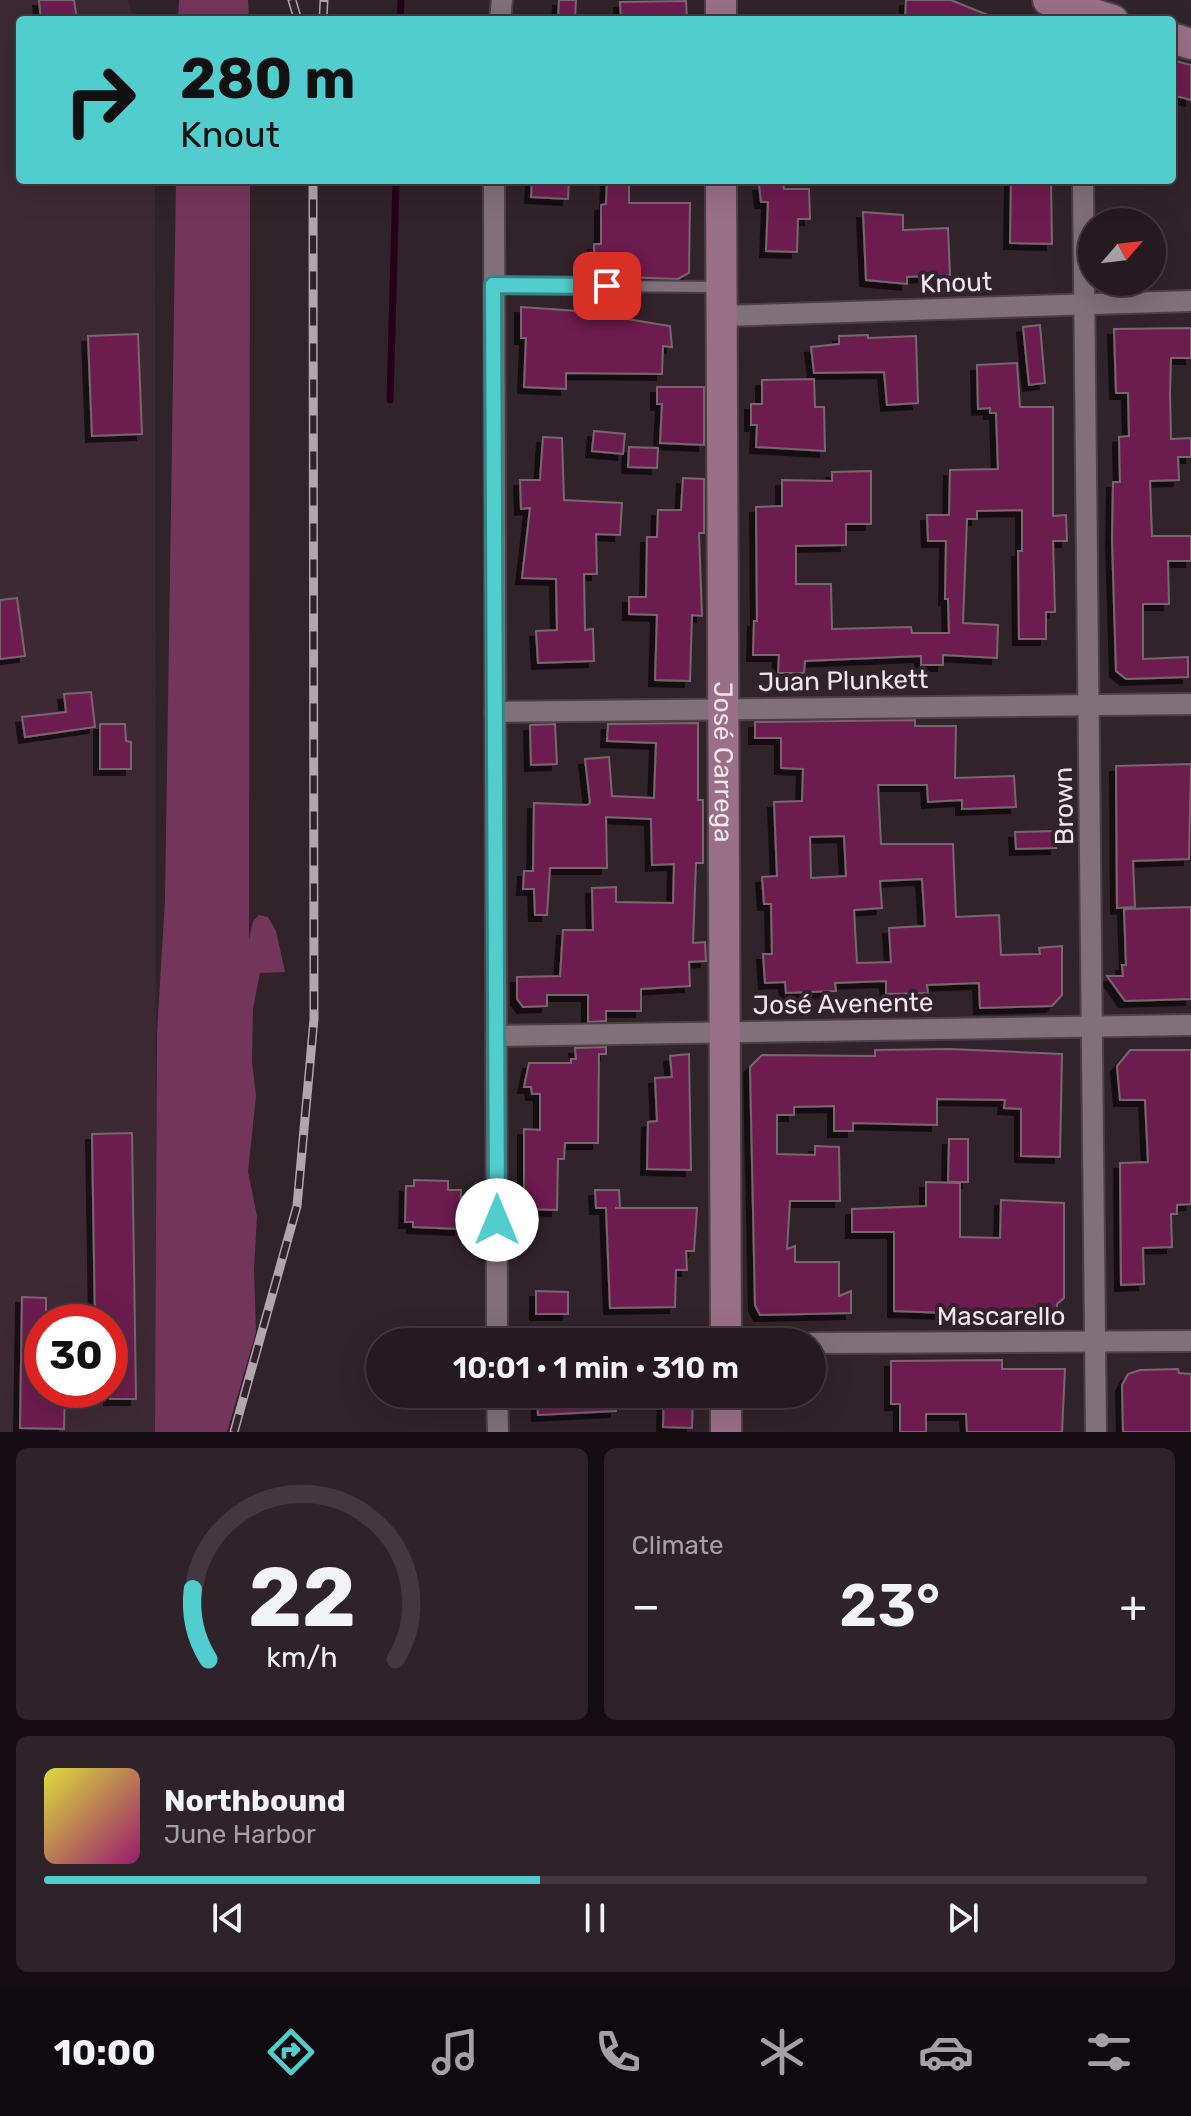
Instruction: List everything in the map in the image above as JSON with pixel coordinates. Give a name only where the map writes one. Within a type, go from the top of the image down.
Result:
[{"type":"main road","points":[[1048,0],[1100,16]]},
{"type":"main road","name":"José Carrega","points":[[721,184],[726,1328]]},
{"type":"main road","points":[[726,1408],[726,1432]]},
{"type":"street","points":[[494,184],[497,1328]]},
{"type":"street","name":"Brown","points":[[1083,184],[1096,1432]]},
{"type":"street","name":"Knout","points":[[722,302],[1085,304],[1191,301]]},
{"type":"street","name":"Juan Plunkett","points":[[495,712],[1191,704]]},
{"type":"street","name":"José Avenente","points":[[496,1036],[1191,1025]]},
{"type":"street","name":"Mascarello","points":[[826,1343],[1191,1341]]},
{"type":"street","points":[[497,1408],[498,1432]]},
{"type":"lane","name":"Knout","points":[[493,285],[722,302]]},
{"type":"shaded area","points":[[0,0],[128,0],[133,16],[16,16],[16,184],[155,184],[156,1432],[0,1432]]},
{"type":"shaded area","points":[[179,0],[248,0],[249,16],[178,16]]},
{"type":"shaded area","points":[[176,184],[250,184],[249,940],[253,921],[259,915],[268,917],[276,931],[285,972],[260,973],[253,1009],[252,1061],[256,1096],[248,1172],[257,1216],[254,1269],[256,1332],[227,1432],[155,1432],[157,1033],[165,900]]},
{"type":"building","points":[[39,0],[74,0],[76,16],[41,16]]},
{"type":"building","points":[[559,0],[576,0],[575,16],[558,16]]},
{"type":"building","points":[[906,0],[951,0],[990,16],[905,16]]},
{"type":"building","points":[[686,1],[687,16],[621,16],[620,2]]},
{"type":"building","points":[[1176,61],[1191,65],[1191,100],[1176,96]]},
{"type":"building","points":[[532,184],[569,184],[568,199],[531,197]]},
{"type":"building","points":[[607,184],[629,184],[629,203],[690,203],[689,273],[678,279],[594,276],[594,244],[601,244],[601,205],[606,204]]},
{"type":"building","points":[[783,184],[784,189],[809,189],[810,219],[798,219],[797,252],[766,251],[768,202],[761,202],[759,185]]},
{"type":"building","points":[[1011,184],[1051,184],[1052,244],[1010,243]]},
{"type":"building","points":[[863,212],[903,215],[903,230],[948,228],[950,275],[907,277],[907,284],[866,280]]},
{"type":"building","points":[[521,307],[579,311],[670,326],[672,347],[663,346],[662,374],[566,373],[566,389],[524,387],[526,338],[521,338]]},
{"type":"building","points":[[1040,325],[1045,383],[1029,385],[1023,327]]},
{"type":"building","points":[[1191,328],[1191,358],[1171,358],[1170,393],[1171,439],[1191,438],[1191,457],[1178,457],[1179,480],[1150,481],[1152,536],[1191,536],[1191,561],[1168,561],[1169,604],[1143,604],[1143,659],[1188,657],[1188,677],[1126,679],[1116,671],[1112,539],[1113,482],[1120,482],[1119,437],[1129,436],[1128,393],[1116,393],[1114,329]]},
{"type":"building","points":[[138,334],[142,434],[92,436],[88,336]]},
{"type":"building","points":[[868,335],[868,338],[916,336],[918,403],[887,405],[884,372],[814,373],[811,347],[839,344],[839,336]]},
{"type":"building","points":[[1017,363],[1020,407],[1053,407],[1053,516],[1066,515],[1067,541],[1053,541],[1055,612],[1046,612],[1046,639],[1019,639],[1018,551],[1022,551],[1022,510],[977,511],[977,519],[967,519],[963,623],[998,625],[997,658],[943,655],[943,665],[921,665],[921,656],[805,661],[804,673],[778,673],[779,655],[753,655],[754,621],[757,621],[756,507],[782,506],[782,480],[832,481],[832,472],[871,471],[871,524],[846,524],[846,545],[796,546],[796,584],[831,584],[832,629],[911,627],[912,633],[949,633],[948,599],[945,599],[946,541],[928,541],[927,515],[949,515],[950,470],[998,469],[996,413],[990,413],[990,408],[978,409],[977,365]]},
{"type":"building","points":[[814,379],[815,407],[824,407],[825,451],[756,447],[757,425],[751,425],[751,404],[762,404],[762,380]]},
{"type":"building","points":[[657,387],[704,387],[704,445],[660,443],[662,404],[657,404]]},
{"type":"building","points":[[594,431],[625,434],[623,454],[592,451]]},
{"type":"building","points":[[543,437],[562,438],[564,500],[622,503],[620,535],[596,534],[597,574],[584,574],[585,630],[593,629],[594,661],[538,663],[536,631],[557,630],[556,579],[522,578],[530,508],[521,509],[520,480],[540,480]]},
{"type":"building","points":[[629,447],[658,448],[657,468],[628,467]]},
{"type":"building","points":[[683,478],[704,479],[704,533],[699,533],[702,616],[692,615],[690,681],[655,680],[657,615],[629,614],[629,597],[646,597],[647,537],[657,537],[658,510],[681,510]]},
{"type":"building","points":[[17,598],[25,656],[0,659],[0,600]]},
{"type":"building","points":[[91,692],[95,727],[25,737],[22,717],[66,712],[64,694]]},
{"type":"building","points":[[915,720],[915,726],[956,726],[955,778],[1014,776],[1016,807],[962,809],[962,800],[928,802],[927,785],[878,785],[881,844],[953,844],[956,917],[999,915],[1001,955],[1040,954],[1039,948],[1062,946],[1062,995],[1052,1006],[980,1008],[979,983],[927,985],[928,993],[886,994],[886,981],[835,983],[836,991],[786,993],[785,982],[765,983],[763,954],[772,954],[771,904],[764,904],[762,877],[777,876],[774,802],[802,801],[803,769],[781,768],[781,738],[755,738],[755,722]],"holes":[[[844,836],[846,876],[811,878],[810,837]],[[922,879],[925,926],[889,928],[891,962],[857,963],[854,910],[882,908],[880,881]]]},
{"type":"building","points":[[698,723],[698,800],[703,800],[703,863],[696,863],[693,943],[705,942],[706,961],[689,962],[690,986],[641,989],[641,1011],[606,1011],[606,1021],[588,1022],[588,995],[547,995],[547,1006],[523,1007],[517,999],[517,977],[560,976],[563,930],[593,930],[592,888],[616,887],[616,902],[673,903],[674,864],[652,865],[651,819],[606,817],[607,868],[550,868],[547,915],[535,915],[534,889],[523,889],[524,871],[533,871],[534,803],[587,805],[590,803],[585,759],[609,757],[612,796],[654,798],[656,743],[607,741],[608,724]]},
{"type":"building","points":[[100,724],[125,724],[126,741],[131,742],[131,769],[100,769]]},
{"type":"building","points":[[555,724],[557,764],[531,765],[530,725]]},
{"type":"building","points":[[1191,764],[1189,859],[1133,861],[1135,907],[1117,908],[1116,766]]},
{"type":"building","points":[[1055,831],[1056,848],[1016,849],[1015,832]]},
{"type":"building","points":[[1191,907],[1191,999],[1125,1001],[1107,976],[1123,976],[1122,965],[1126,965],[1124,909]]},
{"type":"building","points":[[606,1047],[606,1054],[599,1054],[598,1143],[565,1143],[564,1159],[558,1159],[557,1210],[524,1209],[524,1129],[540,1130],[540,1094],[532,1094],[531,1087],[524,1087],[529,1063],[571,1063],[571,1059],[576,1059],[575,1048]]},
{"type":"building","points":[[950,1049],[1062,1054],[1060,1157],[1021,1156],[1021,1109],[1004,1108],[1005,1100],[937,1099],[937,1125],[853,1123],[853,1131],[834,1131],[834,1106],[794,1107],[794,1115],[777,1115],[777,1154],[815,1155],[815,1146],[839,1147],[840,1201],[790,1201],[787,1249],[795,1246],[795,1262],[839,1262],[839,1296],[851,1291],[851,1313],[760,1315],[755,1305],[750,1067],[762,1055],[875,1056],[875,1050]]},
{"type":"building","points":[[1130,1050],[1191,1050],[1191,1204],[1177,1205],[1177,1214],[1171,1214],[1172,1247],[1143,1248],[1144,1284],[1121,1285],[1120,1163],[1148,1162],[1145,1100],[1120,1100],[1117,1066]]},
{"type":"building","points":[[689,1054],[691,1170],[647,1169],[648,1122],[657,1121],[655,1078],[672,1077],[670,1056]]},
{"type":"building","points":[[132,1133],[136,1399],[128,1399],[128,1304],[95,1304],[92,1134]]},
{"type":"building","points":[[949,1139],[968,1139],[968,1182],[948,1182]]},
{"type":"building","points":[[414,1180],[448,1181],[448,1190],[461,1190],[460,1229],[413,1227],[413,1222],[405,1222],[406,1186],[414,1186]]},
{"type":"building","points":[[926,1182],[960,1183],[960,1237],[1000,1238],[1001,1200],[1064,1203],[1064,1298],[1057,1304],[1057,1311],[1001,1311],[1001,1315],[894,1311],[894,1232],[852,1232],[852,1209],[926,1206]]},
{"type":"building","points":[[595,1190],[619,1190],[620,1208],[697,1208],[694,1251],[686,1251],[687,1270],[676,1270],[675,1307],[610,1308],[606,1208],[596,1208]]},
{"type":"building","points":[[536,1291],[568,1292],[568,1314],[536,1314]]},
{"type":"building","points":[[22,1297],[46,1298],[46,1304],[24,1304],[24,1408],[65,1408],[64,1429],[20,1428]]},
{"type":"building","points":[[1002,1360],[1002,1369],[1065,1369],[1062,1432],[967,1432],[966,1414],[926,1414],[926,1432],[900,1432],[900,1404],[891,1404],[891,1361]]},
{"type":"building","points":[[1178,1369],[1179,1373],[1191,1374],[1191,1432],[1123,1432],[1122,1385],[1128,1374],[1140,1370]]},
{"type":"building","points":[[538,1408],[616,1408],[616,1411],[538,1415]]},
{"type":"building","points":[[664,1408],[693,1408],[692,1428],[663,1427]]},
{"type":"waterway","points":[[400,16],[401,0]]},
{"type":"waterway","points":[[390,400],[396,184]]},
{"type":"railway","points":[[292,0],[297,16]]},
{"type":"railway","points":[[323,16],[324,0]]},
{"type":"railway","points":[[234,1432],[297,1206],[314,1019],[313,184]]},
{"type":"route","points":[[497,1220],[493,285],[607,286]]}]
